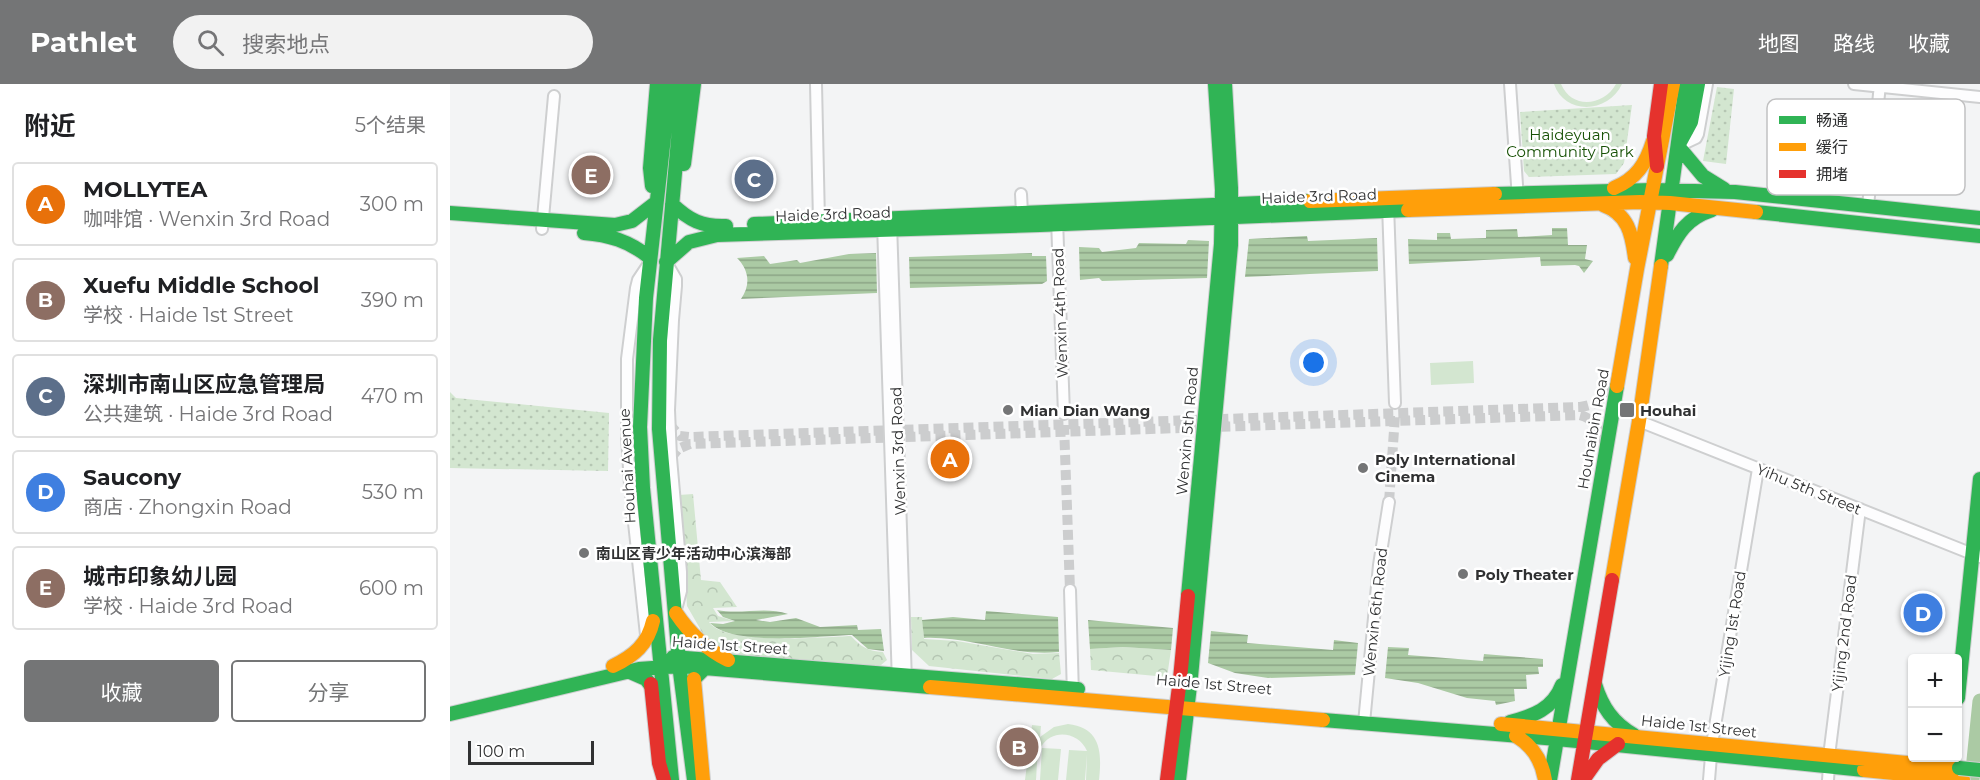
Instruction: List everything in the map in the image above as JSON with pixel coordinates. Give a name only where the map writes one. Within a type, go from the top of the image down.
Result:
[{"type":"main road","points":[[450,221],[605,225],[625,224],[636,219],[654,204],[650,168],[657,84]]},
{"type":"main road","points":[[670,84],[672,204],[660,349],[660,459],[679,661],[694,780]]},
{"type":"main road","points":[[670,151],[683,84]]},
{"type":"main road","points":[[672,204],[684,165],[694,84]]},
{"type":"main road","name":"Wenxin 5th Road","points":[[1179,780],[1183,702],[1215,431],[1231,245],[1215,84]]},
{"type":"main road","name":"Wenxin 5th Road","points":[[1225,84],[1226,210]]},
{"type":"main road","points":[[1603,191],[1628,182],[1641,171],[1649,156],[1654,136],[1661,84]]},
{"type":"main road","name":"Houhaibin Road","points":[[1550,780],[1567,669],[1637,269],[1673,84]]},
{"type":"main road","points":[[1578,780],[1639,421],[1663,262],[1686,84]]},
{"type":"main road","points":[[1678,146],[1691,122],[1698,84]]},
{"type":"main road","points":[[1654,136],[1657,166]]},
{"type":"main road","points":[[1678,146],[1705,178],[1719,187],[1735,192]]},
{"type":"main road","name":"Houhai Avenue","points":[[670,151],[654,204],[641,340],[640,425],[653,597],[672,780]]},
{"type":"main road","name":"Haide 3rd Road","points":[[672,204],[694,223],[705,226],[819,221],[887,223],[1057,219],[1518,199],[1603,191],[1671,197],[1735,192],[1980,218]]},
{"type":"main road","name":"Haide 3rd Road","points":[[1518,199],[1595,203],[1652,196]]},
{"type":"main road","name":"Haide 3rd Road","points":[[1671,197],[1721,208],[1980,236]]},
{"type":"main road","points":[[1595,203],[1616,210],[1626,219],[1634,244],[1637,269]]},
{"type":"main road","points":[[1663,262],[1686,222],[1695,215],[1721,208]]},
{"type":"main road","points":[[450,213],[615,237],[635,246],[648,261]]},
{"type":"main road","name":"Haide 3rd Road","points":[[666,262],[689,242],[711,236],[1022,213],[1057,219]]},
{"type":"main road","points":[[1962,666],[1976,556],[1980,479]]},
{"type":"main road","points":[[613,666],[628,659],[645,642],[652,625],[653,597]]},
{"type":"main road","points":[[675,612],[700,644],[728,660]]},
{"type":"main road","name":"Haide 1st Street","points":[[450,704],[613,666],[660,662],[728,660],[902,680]]},
{"type":"main road","name":"Haide 1st Street","points":[[679,661],[706,668],[902,680],[1183,702],[1365,718],[1514,735],[1558,734]]},
{"type":"main road","name":"Haide 1st Street","points":[[450,714],[630,672],[660,662]]},
{"type":"main road","points":[[685,712],[694,679],[706,668]]},
{"type":"main road","points":[[1495,724],[1524,718],[1546,709],[1559,694],[1567,669]]},
{"type":"main road","points":[[630,672],[640,675],[651,684],[658,696],[667,723]]},
{"type":"main road","points":[[694,679],[703,780]]},
{"type":"main road","points":[[1594,680],[1602,707],[1608,715],[1634,735],[1648,738]]},
{"type":"main road","points":[[651,684],[659,763],[664,780]]},
{"type":"main road","name":"Wenxin 5th Road","points":[[1167,780],[1183,702]]},
{"type":"main road","name":"Haide 1st Street","points":[[1365,718],[1495,724],[1558,734],[1648,738],[1828,767],[1954,773],[1980,770]]},
{"type":"main road","points":[[1514,735],[1525,742],[1536,754],[1545,780]]},
{"type":"main road","name":"Haide 1st Street","points":[[1585,736],[1617,745],[1712,749]]},
{"type":"main road","points":[[1583,780],[1598,757],[1606,750],[1648,738]]},
{"type":"street","points":[[816,84],[819,221]]},
{"type":"street","points":[[1510,84],[1518,199]]},
{"type":"street","points":[[1678,146],[1696,138],[1698,134],[1707,84]]},
{"type":"street","points":[[1854,84],[1980,97]]},
{"type":"street","points":[[542,225],[554,96]]},
{"type":"street","points":[[1021,194],[1022,213]]},
{"type":"street","points":[[1868,206],[1869,195]]},
{"type":"street","points":[[1388,204],[1395,403]]},
{"type":"street","name":"Wenxin 4th Road","points":[[1057,219],[1064,414]]},
{"type":"street","name":"Wenxin 3rd Road","points":[[887,223],[902,680]]},
{"type":"street","points":[[645,642],[646,627],[629,478],[627,395],[628,345],[636,288],[648,261]]},
{"type":"street","name":"Yihu 5th Street","points":[[1639,421],[1976,556]]},
{"type":"street","name":"Yijing 1st Road","points":[[1709,780],[1712,749],[1758,469]]},
{"type":"street","name":"Wenxin 6th Road","points":[[1365,718],[1378,565],[1389,502]]},
{"type":"street","name":"Yijing 2nd Road","points":[[1828,767],[1860,509]]},
{"type":"street","points":[[1070,590],[1073,693]]},
{"type":"green space","points":[[1554,84],[1561,84],[1573,98],[1588,102],[1604,97],[1616,84],[1622,84],[1616,94],[1607,101],[1587,107],[1567,102]]},
{"type":"green space","points":[[1717,87],[1734,89],[1726,164],[1703,161]]},
{"type":"green space","name":"Haideyuan Community Park","points":[[1632,105],[1624,163],[1616,174],[1529,177],[1524,171],[1520,112]]},
{"type":"green space","points":[[1473,361],[1474,383],[1431,385],[1430,363]]},
{"type":"green space","points":[[450,392],[456,398],[609,413],[608,471],[450,468]]},
{"type":"green space","points":[[693,494],[701,580],[720,582],[737,607],[713,608],[718,616],[734,621],[709,622],[719,630],[753,637],[851,636],[865,648],[883,652],[887,660],[871,668],[723,654],[706,646],[702,632],[687,606],[679,495]]},
{"type":"green space","points":[[911,617],[922,617],[924,639],[957,641],[1033,654],[1059,653],[1061,674],[1052,679],[929,666],[912,650]]},
{"type":"green space","points":[[1123,647],[1171,650],[1167,677],[1091,670],[1090,649]]},
{"type":"green space","points":[[1068,724],[1087,730],[1097,743],[1100,760],[1099,780],[1086,780],[1087,754],[1085,780],[1066,780],[1069,750],[1087,751],[1072,736],[1058,735],[1046,741],[1041,747],[1036,780],[1025,780],[1032,725],[1041,726],[1040,737],[1054,727]]},
{"type":"green space","points":[[1042,748],[1061,749],[1058,780],[1040,780]]},
{"type":"shaded area","points":[[1552,228],[1567,228],[1568,245],[1587,245],[1585,259],[1593,261],[1584,273],[1579,266],[1575,265],[1541,266],[1540,257],[1409,264],[1408,239],[1437,240],[1437,233],[1450,233],[1451,239],[1486,238],[1486,230],[1517,229],[1518,237],[1552,235]]},
{"type":"shaded area","points":[[1307,236],[1308,241],[1377,238],[1378,271],[1245,277],[1249,239]]},
{"type":"shaded area","points":[[1188,240],[1209,241],[1207,278],[1080,280],[1079,247],[1099,248],[1102,252],[1136,248],[1139,243],[1186,244]]},
{"type":"shaded area","points":[[876,253],[877,293],[741,299],[747,278],[737,258],[764,256],[770,264],[797,260],[800,263],[849,254]]},
{"type":"shaded area","points":[[1032,253],[1032,256],[1046,256],[1047,281],[1042,284],[910,288],[909,257]]},
{"type":"shaded area","points":[[717,610],[771,611],[788,614],[756,620],[770,622],[796,618],[820,627],[857,625],[858,630],[881,629],[884,651],[868,649],[852,635],[757,638],[738,635],[710,623],[723,624],[735,621],[723,617]]},
{"type":"shaded area","points":[[986,611],[1058,617],[1059,652],[1025,652],[958,640],[924,638],[922,620],[953,617],[985,620]]},
{"type":"shaded area","points":[[1088,620],[1173,628],[1171,650],[1123,647],[1090,649]]},
{"type":"shaded area","points":[[1211,631],[1248,635],[1247,643],[1333,650],[1334,640],[1358,643],[1355,675],[1268,678],[1235,673],[1208,663]]},
{"type":"shaded area","points":[[1388,647],[1409,648],[1408,655],[1483,661],[1484,654],[1543,659],[1543,667],[1538,667],[1539,674],[1526,675],[1527,689],[1514,689],[1515,701],[1496,705],[1495,701],[1467,698],[1418,683],[1385,678]]},
{"type":"waterway","points":[[1972,780],[1980,701]]},
{"type":"tunnel","points":[[669,424],[680,436],[690,437],[1580,407],[1602,399],[1618,383]]},
{"type":"tunnel","points":[[671,458],[678,449],[690,444],[1580,415],[1594,423],[1606,448]]},
{"type":"tunnel","points":[[1389,502],[1395,416]]},
{"type":"tunnel","points":[[1064,425],[1070,590]]},
{"type":"traffic: fast","points":[[652,186],[650,168],[657,84]]},
{"type":"traffic: fast","points":[[670,84],[646,298],[640,427],[643,488],[672,780]]},
{"type":"traffic: fast","points":[[683,84],[660,340],[659,429],[680,672],[694,780]]},
{"type":"traffic: fast","points":[[684,164],[694,84]]},
{"type":"traffic: fast","points":[[1188,596],[1221,244],[1222,190],[1215,84]]},
{"type":"traffic: fast","points":[[1179,780],[1191,677],[1231,245],[1231,188],[1225,84]]},
{"type":"traffic: fast","points":[[1661,266],[1686,84]]},
{"type":"traffic: fast","points":[[1678,146],[1691,122],[1698,84]]},
{"type":"traffic: fast","points":[[1678,146],[1703,176],[1724,189]]},
{"type":"traffic: fast","points":[[1495,194],[1653,190],[1735,192],[1980,218]]},
{"type":"traffic: fast","points":[[754,224],[1310,201]]},
{"type":"traffic: fast","points":[[450,213],[615,225],[632,221],[654,204]]},
{"type":"traffic: fast","points":[[672,204],[696,221],[726,226]]},
{"type":"traffic: fast","points":[[666,262],[689,242],[717,235],[1408,210]]},
{"type":"traffic: fast","points":[[1667,255],[1684,227],[1696,217],[1712,210]]},
{"type":"traffic: fast","points":[[1756,212],[1980,236]]},
{"type":"traffic: fast","points":[[584,233],[618,240],[649,257]]},
{"type":"traffic: fast","points":[[1550,780],[1617,386]]},
{"type":"traffic: fast","points":[[1962,658],[1980,479]]},
{"type":"traffic: fast","points":[[673,657],[1078,689]]},
{"type":"traffic: fast","points":[[450,714],[639,669],[680,666],[930,687]]},
{"type":"traffic: fast","points":[[690,689],[694,679],[706,667]]},
{"type":"traffic: fast","points":[[630,672],[646,679],[655,691]]},
{"type":"traffic: fast","points":[[1595,684],[1609,714],[1634,735]]},
{"type":"traffic: fast","points":[[1510,722],[1527,717],[1548,706],[1562,685]]},
{"type":"traffic: fast","points":[[1323,720],[1557,739],[1864,770]]},
{"type":"traffic: fast","points":[[1959,768],[1980,770]]},
{"type":"traffic: slow","points":[[1617,386],[1673,84]]},
{"type":"traffic: slow","points":[[1614,188],[1639,170],[1653,141]]},
{"type":"traffic: slow","points":[[1310,201],[1495,194]]},
{"type":"traffic: slow","points":[[1408,210],[1640,202],[1756,212]]},
{"type":"traffic: slow","points":[[1603,205],[1623,219],[1630,233],[1635,258]]},
{"type":"traffic: slow","points":[[1612,580],[1639,421],[1661,266]]},
{"type":"traffic: slow","points":[[676,613],[699,640],[728,660]]},
{"type":"traffic: slow","points":[[613,666],[627,658],[644,643],[653,621]]},
{"type":"traffic: slow","points":[[694,679],[703,780]]},
{"type":"traffic: slow","points":[[930,687],[1323,720]]},
{"type":"traffic: slow","points":[[1501,724],[1959,768]]},
{"type":"traffic: slow","points":[[1516,736],[1536,755],[1545,780]]},
{"type":"traffic: slow","points":[[1864,770],[1963,780]]},
{"type":"traffic: jam","points":[[1657,166],[1654,136],[1661,84]]},
{"type":"traffic: jam","points":[[1578,780],[1612,580]]},
{"type":"traffic: jam","points":[[1167,780],[1188,596]]},
{"type":"traffic: jam","points":[[651,684],[659,763],[664,780]]},
{"type":"traffic: jam","points":[[1583,780],[1598,759],[1618,744]]},
{"type":"place","name":"城市印象幼儿园","points":[[591,175]]},
{"type":"place","name":"深圳市南山区应急管理局","points":[[754,179]]},
{"type":"place","name":"Mian Dian Wang","points":[[1008,410]]},
{"type":"place","name":"Houhai","points":[[1627,410]]},
{"type":"place","name":"MOLLYTEA","points":[[950,459]]},
{"type":"place","name":"Poly International Cinema","points":[[1363,468]]},
{"type":"place","name":"南山区青少年活动中心滨海部","points":[[584,553]]},
{"type":"place","name":"Poly Theater","points":[[1463,574]]},
{"type":"place","name":"Saucony","points":[[1923,613]]},
{"type":"place","name":"Xuefu Middle School","points":[[1019,747]]}]
